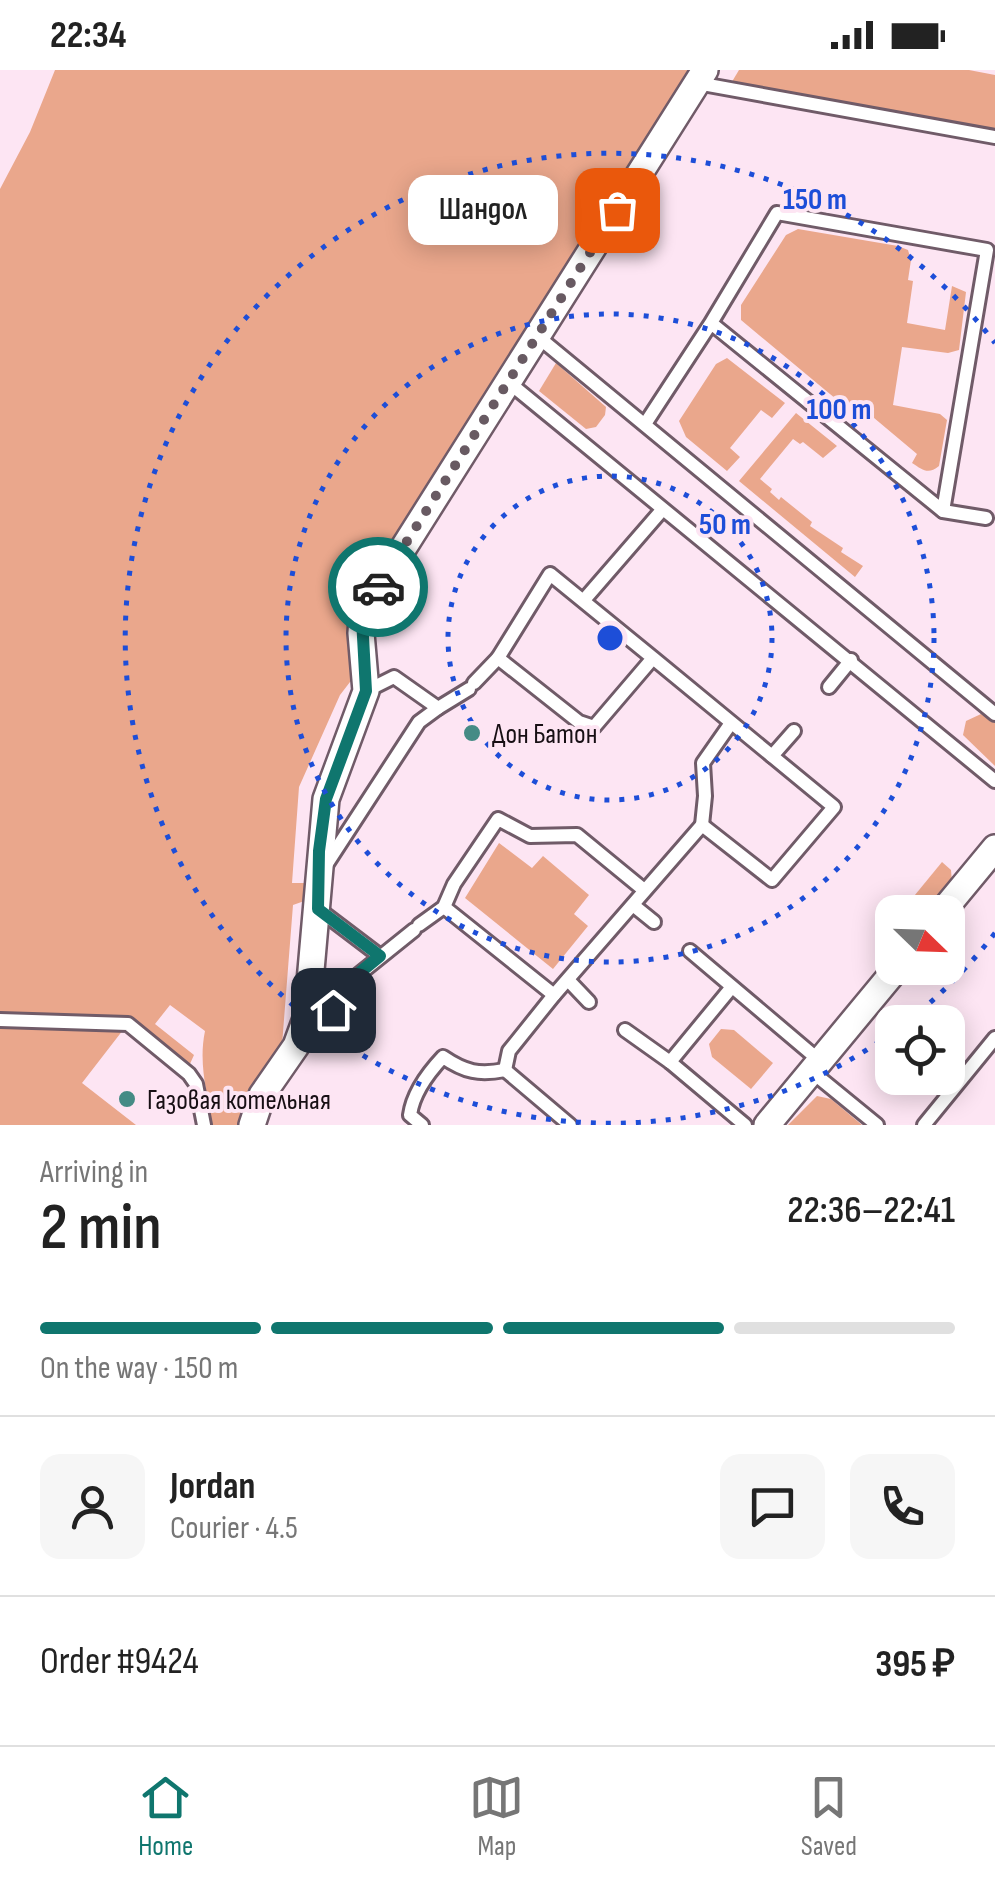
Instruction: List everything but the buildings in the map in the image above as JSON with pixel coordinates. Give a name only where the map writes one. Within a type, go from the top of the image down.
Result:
[{"type":"street","points":[[252,1125],[262,1096],[296,1046],[307,1016],[326,799],[366,691],[362,619],[368,604],[701,77]]},
{"type":"street","points":[[956,895],[995,848]]},
{"type":"street","points":[[767,1125],[882,985]]},
{"type":"lane","points":[[701,77],[995,136]]},
{"type":"lane","points":[[645,424],[777,214],[987,250],[943,511]]},
{"type":"lane","points":[[711,323],[943,511],[986,518]]},
{"type":"lane","points":[[537,336],[995,714]]},
{"type":"lane","points":[[507,381],[995,780]]},
{"type":"lane","points":[[584,600],[662,510]]},
{"type":"lane","points":[[318,877],[419,722],[472,686],[498,658],[550,574],[834,808],[772,880],[702,825]]},
{"type":"lane","points":[[498,658],[580,722],[594,727],[653,658]]},
{"type":"lane","points":[[829,687],[851,660]]},
{"type":"lane","points":[[366,691],[394,678],[438,708]]},
{"type":"lane","points":[[505,1070],[509,1052],[554,995],[702,825],[706,796],[703,763],[731,723]]},
{"type":"lane","points":[[772,756],[794,731]]},
{"type":"lane","points":[[307,1016],[333,1010],[358,974],[444,906],[454,884],[498,819],[530,836],[578,835],[644,890]]},
{"type":"lane","points":[[632,904],[654,922]]},
{"type":"lane","points":[[444,906],[554,995]]},
{"type":"lane","points":[[318,909],[380,956]]},
{"type":"lane","points":[[690,951],[877,1125]]},
{"type":"lane","points":[[568,982],[589,1002]]},
{"type":"lane","points":[[670,1062],[731,988]]},
{"type":"lane","points":[[0,1020],[128,1024],[189,1074],[196,1084],[204,1125]]},
{"type":"lane","points":[[626,1030],[745,1125]]},
{"type":"lane","points":[[924,1125],[995,1038]]},
{"type":"lane","points":[[422,1125],[406,1120],[411,1103],[443,1056],[460,1068],[480,1074],[505,1070],[570,1125]]},
{"type":"shaded area","points":[[55,70],[694,70],[349,614],[360,682],[350,682],[340,695],[299,787],[292,883],[307,883],[310,899],[293,905],[282,1045],[245,1125],[211,1125],[203,1067],[205,1031],[170,1005],[155,1024],[194,1055],[189,1066],[133,1019],[0,1014],[0,189],[30,132]]},
{"type":"shaded area","points":[[739,70],[969,70],[995,75],[995,131],[730,85]]},
{"type":"shaded area","points":[[798,229],[908,250],[908,280],[913,281],[907,323],[945,330],[952,286],[966,292],[959,350],[948,353],[902,347],[893,405],[940,414],[947,420],[939,466],[935,469],[926,471],[912,463],[917,454],[855,402],[848,409],[741,320],[741,305],[786,235]]},
{"type":"shaded area","points":[[727,358],[785,403],[772,418],[761,410],[730,448],[740,457],[727,471],[686,437],[679,421],[716,364]]},
{"type":"shaded area","points":[[556,363],[606,407],[596,427],[586,429],[539,391]]},
{"type":"shaded area","points":[[796,413],[837,446],[823,458],[793,439],[760,479],[779,500],[781,497],[812,522],[810,526],[863,566],[855,577],[739,481]]},
{"type":"shaded area","points":[[981,714],[995,723],[995,766],[963,735],[966,721]]},
{"type":"shaded area","points":[[499,843],[532,868],[543,856],[589,895],[574,914],[588,926],[553,969],[465,898]]},
{"type":"shaded area","points":[[942,862],[951,870],[952,882],[941,895],[915,895]]},
{"type":"shaded area","points":[[0,1025],[123,1030],[82,1083],[136,1125],[0,1125]]},
{"type":"shaded area","points":[[721,1029],[734,1030],[773,1063],[751,1089],[712,1057],[709,1044]]},
{"type":"shaded area","points":[[817,1096],[831,1099],[862,1125],[788,1125]]},
{"type":"way so far","points":[[378,587],[617,210]]},
{"type":"place","name":"Шандол","points":[[617,210]]},
{"type":"place","name":"Дон Батон","points":[[472,733]]},
{"type":"place","name":"Газовая котельная","points":[[127,1099]]},
{"type":"route","points":[[333,1010],[358,974],[380,956],[318,909],[319,851],[326,799],[366,691],[362,619],[378,587]]}]
